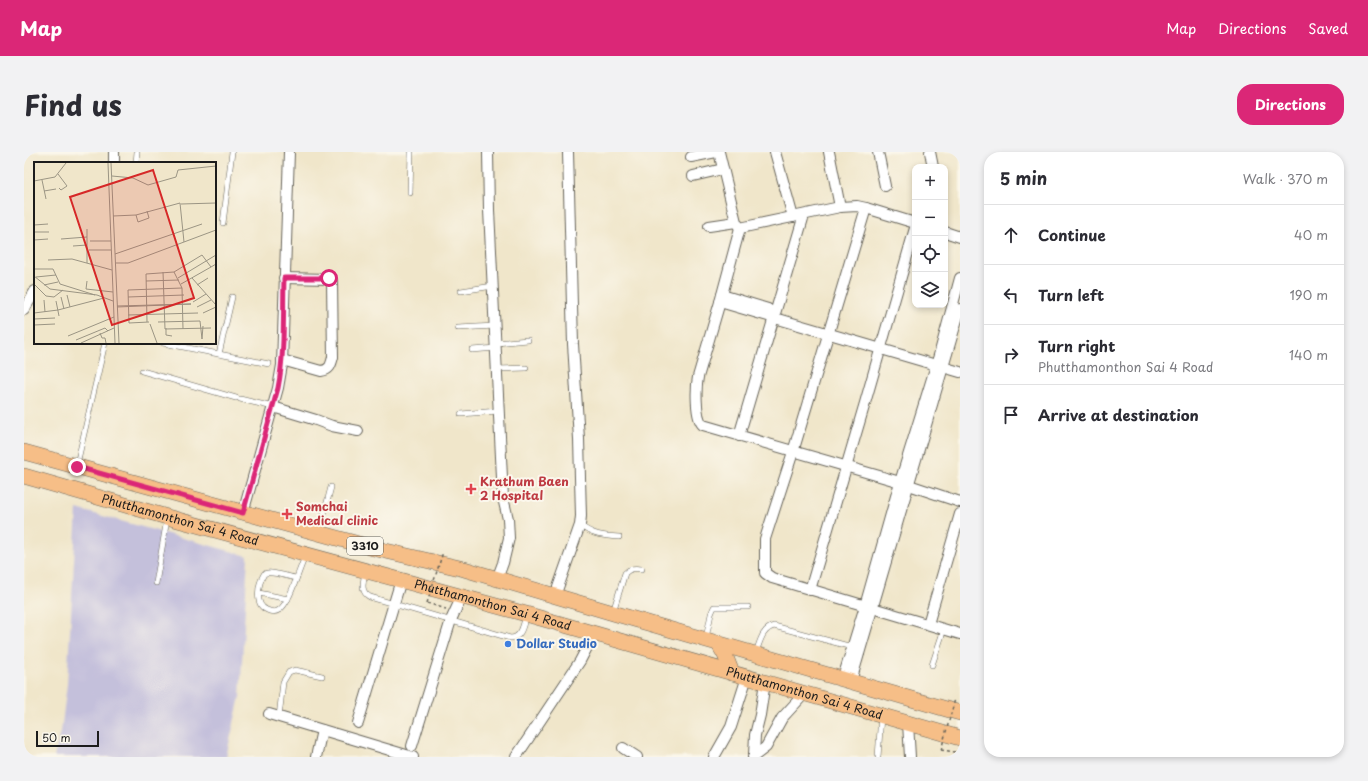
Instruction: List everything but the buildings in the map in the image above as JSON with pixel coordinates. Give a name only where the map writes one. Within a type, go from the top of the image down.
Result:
[{"type":"main road","name":"Phutthamonthon Sai 4 Road","points":[[24,452],[318,534],[464,569],[847,680],[958,706]]},
{"type":"main road","name":"Phutthamonthon Sai 4 Road","points":[[24,476],[167,517],[462,596],[960,738]]},
{"type":"main road","points":[[712,641],[725,655],[732,672]]},
{"type":"street","points":[[243,513],[278,388],[282,360],[289,152]]},
{"type":"street","points":[[488,152],[489,210],[503,498],[510,529],[507,550],[497,579]]},
{"type":"street","points":[[555,596],[580,525],[581,516],[579,439],[573,344],[568,152]]},
{"type":"street","points":[[691,157],[717,152],[738,225],[721,298],[698,376],[699,420],[703,425],[960,502]]},
{"type":"street","points":[[775,152],[793,217]]},
{"type":"street","points":[[829,152],[840,207]]},
{"type":"street","points":[[878,152],[885,186]]},
{"type":"street","points":[[930,152],[933,164]]},
{"type":"street","points":[[693,176],[723,169]]},
{"type":"street","points":[[709,226],[738,225],[793,217],[840,207],[857,206],[912,222]]},
{"type":"street","points":[[866,208],[793,452],[765,538],[766,573],[772,578],[810,590],[960,634]]},
{"type":"street","points":[[739,436],[804,215]]},
{"type":"street","points":[[948,233],[960,237]]},
{"type":"street","points":[[810,590],[913,236]]},
{"type":"street","points":[[282,360],[322,371],[327,370],[331,366],[332,358],[332,281],[329,278],[284,278]]},
{"type":"street","points":[[847,680],[940,362],[960,278]]},
{"type":"street","points":[[24,310],[34,293]]},
{"type":"street","points":[[721,298],[882,346],[940,362],[960,365]]},
{"type":"street","points":[[940,362],[960,309]]},
{"type":"street","points":[[940,362],[960,372]]},
{"type":"street","points":[[273,407],[332,426],[358,431]]},
{"type":"street","points":[[928,624],[960,514]]},
{"type":"street","points":[[358,723],[401,580]]},
{"type":"street","points":[[412,746],[453,616],[462,596]]},
{"type":"street","points":[[847,680],[852,647],[869,607]]},
{"type":"street","points":[[516,757],[580,661],[594,634]]},
{"type":"street","points":[[714,757],[731,728],[747,677]]},
{"type":"street","points":[[765,682],[760,715],[755,735],[754,756],[766,752],[782,718],[805,693]]},
{"type":"street","points":[[269,714],[413,757]]},
{"type":"street","points":[[908,723],[910,757]]},
{"type":"street","points":[[316,757],[322,730]]},
{"type":"street","points":[[376,757],[378,746]]},
{"type":"street","points":[[623,748],[637,757]]},
{"type":"lane","points":[[223,224],[232,152]]},
{"type":"lane","points":[[410,152],[410,194]]},
{"type":"lane","points":[[461,291],[493,286]]},
{"type":"lane","points":[[219,354],[232,297]]},
{"type":"lane","points":[[458,328],[495,326]]},
{"type":"lane","points":[[472,350],[528,340]]},
{"type":"lane","points":[[77,467],[105,344]]},
{"type":"lane","points":[[168,344],[269,364]]},
{"type":"lane","points":[[497,370],[526,368]]},
{"type":"lane","points":[[142,372],[238,399],[273,407]]},
{"type":"lane","points":[[461,414],[498,411]]},
{"type":"lane","points":[[318,534],[331,487]]},
{"type":"lane","points":[[156,583],[167,517]]},
{"type":"lane","points":[[580,525],[587,531],[599,536],[619,537]]},
{"type":"lane","points":[[296,578],[267,572],[262,578],[259,593],[260,605],[264,609],[273,612],[279,610],[288,599],[306,554]]},
{"type":"lane","points":[[613,613],[625,573],[628,570],[635,568],[642,569]]},
{"type":"lane","points":[[366,570],[362,590],[365,594],[394,604],[453,616],[510,638],[514,638],[522,630],[526,614]]},
{"type":"lane","points":[[259,593],[288,599]]},
{"type":"lane","points":[[712,641],[711,614],[714,607],[748,607]]},
{"type":"lane","points":[[755,653],[765,630],[774,626],[852,647]]},
{"type":"lane","points":[[932,665],[944,629]]},
{"type":"lane","points":[[279,717],[283,682],[289,672],[295,670],[322,676]]},
{"type":"lane","points":[[878,757],[881,715]]},
{"type":"path","points":[[443,552],[427,603],[453,616]]},
{"type":"path","points":[[958,706],[941,750],[960,752]]},
{"type":"shaded area","points":[[77,509],[248,556],[240,697],[226,757],[54,757],[61,732],[67,684]]},
{"type":"place","name":"Krathum Baen 2 Hospital","points":[[471,489]]},
{"type":"place","name":"Somchai Medical clinic","points":[[287,514]]},
{"type":"place","name":"Dollar Studio","points":[[508,644]]},
{"type":"route","points":[[77,467],[243,513],[278,388],[282,360],[284,278],[329,278]]}]
